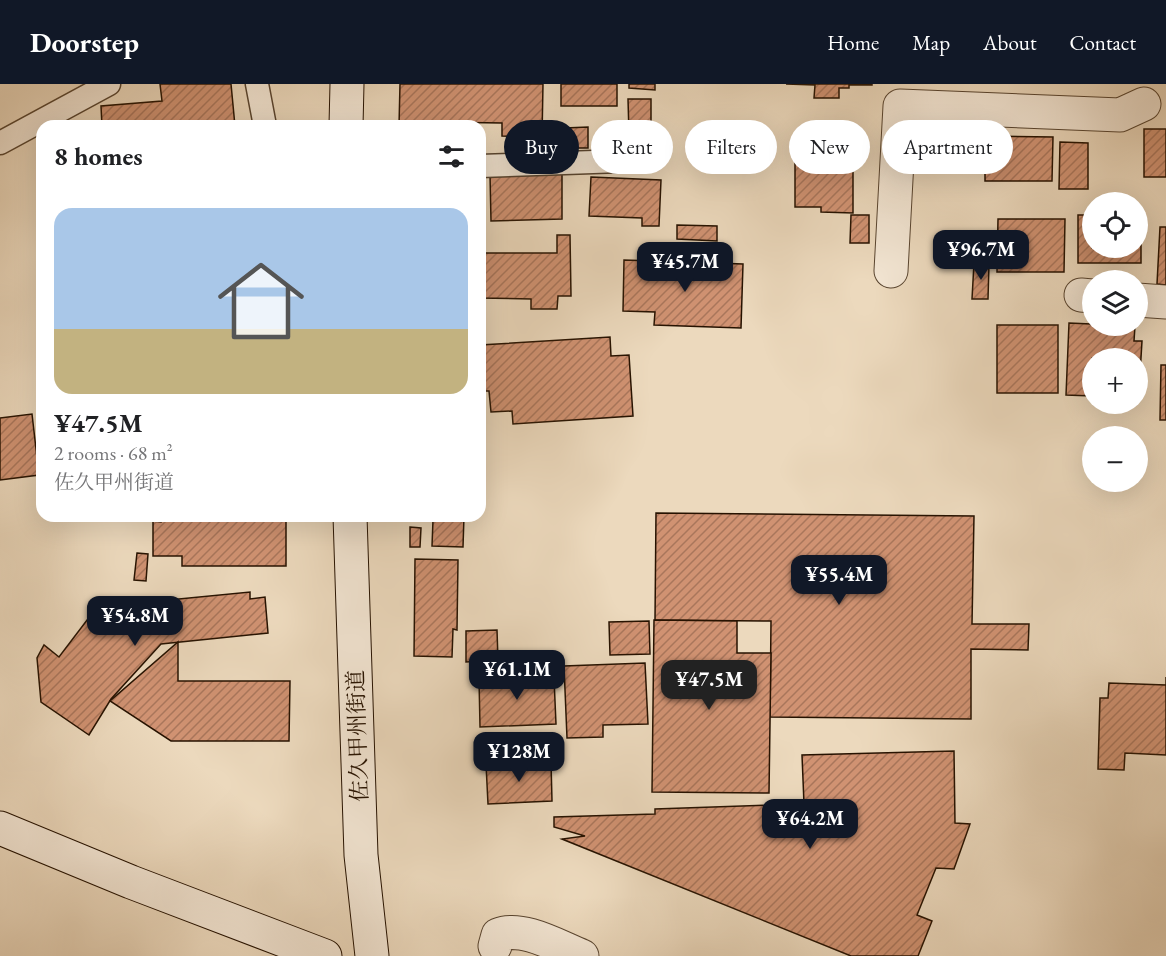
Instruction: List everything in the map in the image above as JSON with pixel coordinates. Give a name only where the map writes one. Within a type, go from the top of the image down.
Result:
[{"type":"street","points":[[346,120],[347,84]]},
{"type":"street","points":[[891,271],[900,106],[1120,115],[1151,97]]},
{"type":"street","points":[[1148,301],[1166,302]]},
{"type":"street","name":"佐久甲州街道","points":[[350,522],[361,855],[372,956]]},
{"type":"street","points":[[0,828],[131,882],[325,956]]},
{"type":"street","points":[[495,946],[498,935],[507,932],[532,937],[582,956]]},
{"type":"lane","points":[[42,120],[109,84]]},
{"type":"lane","points":[[257,84],[263,120]]},
{"type":"lane","points":[[0,143],[36,124]]},
{"type":"lane","points":[[486,166],[591,162]]},
{"type":"building","points":[[160,84],[231,84],[234,120],[102,120],[101,106],[162,101]]},
{"type":"building","points":[[400,84],[543,84],[542,120],[504,120],[504,136],[502,136],[502,123],[486,123],[486,120],[399,120]]},
{"type":"building","points":[[561,84],[617,84],[617,106],[561,106]]},
{"type":"building","points":[[629,84],[655,84],[655,90],[629,88]]},
{"type":"building","points":[[786,84],[872,85],[849,85],[849,88],[839,88],[839,98],[814,98],[815,85]]},
{"type":"building","points":[[628,99],[651,99],[651,120],[629,120]]},
{"type":"building","points":[[579,127],[588,127],[588,148],[579,148]]},
{"type":"building","points":[[1144,129],[1166,129],[1166,177],[1144,177]]},
{"type":"building","points":[[1013,136],[1053,137],[1052,181],[985,181],[985,174],[1013,174]]},
{"type":"building","points":[[1060,142],[1088,143],[1088,189],[1059,189]]},
{"type":"building","points":[[562,174],[562,219],[491,221],[490,175]]},
{"type":"building","points":[[795,174],[853,174],[853,213],[821,212],[821,207],[795,207]]},
{"type":"building","points":[[591,177],[661,180],[659,226],[642,226],[642,218],[589,216]]},
{"type":"building","points":[[851,215],[869,215],[869,243],[850,243]]},
{"type":"building","points":[[1078,215],[1082,215],[1082,258],[1141,258],[1141,263],[1078,263]]},
{"type":"building","points":[[998,219],[1065,219],[1064,272],[997,272]]},
{"type":"building","points":[[677,225],[717,226],[717,241],[677,239]]},
{"type":"building","points":[[1160,227],[1166,227],[1166,285],[1157,284]]},
{"type":"building","points":[[557,235],[570,235],[571,296],[558,296],[557,309],[531,309],[531,299],[486,298],[486,253],[557,253]]},
{"type":"building","points":[[624,260],[743,264],[741,328],[654,325],[655,312],[623,311]]},
{"type":"building","points":[[974,263],[989,264],[988,299],[972,299]]},
{"type":"building","points":[[1069,323],[1082,324],[1082,336],[1134,336],[1134,341],[1142,341],[1142,348],[1082,348],[1082,396],[1066,395]]},
{"type":"building","points":[[997,325],[1058,325],[1058,393],[997,393]]},
{"type":"building","points":[[610,337],[611,356],[629,355],[633,416],[513,424],[512,411],[491,412],[489,391],[486,391],[486,345]]},
{"type":"building","points":[[1161,365],[1166,365],[1166,420],[1160,420]]},
{"type":"building","points":[[32,414],[36,475],[0,480],[0,418]]},
{"type":"building","points":[[656,513],[974,516],[972,624],[1029,624],[1028,650],[971,649],[971,719],[770,717],[771,621],[655,620]]},
{"type":"building","points":[[153,522],[286,522],[286,566],[182,566],[182,556],[153,556]]},
{"type":"building","points":[[433,522],[464,522],[463,547],[432,546]]},
{"type":"building","points":[[410,527],[421,528],[420,547],[410,547]]},
{"type":"building","points":[[137,553],[148,554],[146,581],[134,580]]},
{"type":"building","points":[[415,559],[458,560],[457,630],[453,629],[452,657],[414,656]]},
{"type":"building","points":[[250,592],[250,599],[265,597],[268,633],[161,644],[111,699],[89,735],[41,702],[37,658],[44,645],[59,657],[97,607]]},
{"type":"building","points":[[654,620],[737,621],[737,653],[771,653],[769,793],[652,792]]},
{"type":"building","points":[[649,621],[650,654],[610,655],[609,622]]},
{"type":"building","points":[[497,630],[498,660],[466,662],[466,631]]},
{"type":"building","points":[[178,642],[178,681],[290,681],[289,741],[171,741],[110,701]]},
{"type":"building","points":[[645,663],[648,724],[603,725],[603,737],[567,738],[564,666]]},
{"type":"building","points":[[537,671],[536,678],[554,678],[556,724],[480,727],[479,679],[519,678],[518,672]]},
{"type":"building","points":[[1109,683],[1166,685],[1166,755],[1125,753],[1124,770],[1098,769],[1100,698],[1108,698]]},
{"type":"building","points":[[954,751],[955,823],[970,824],[954,869],[936,868],[917,915],[932,921],[918,956],[851,956],[562,839],[585,836],[554,827],[554,817],[655,814],[655,809],[804,804],[802,755]]},
{"type":"building","points":[[551,762],[552,801],[488,804],[486,764]]}]
